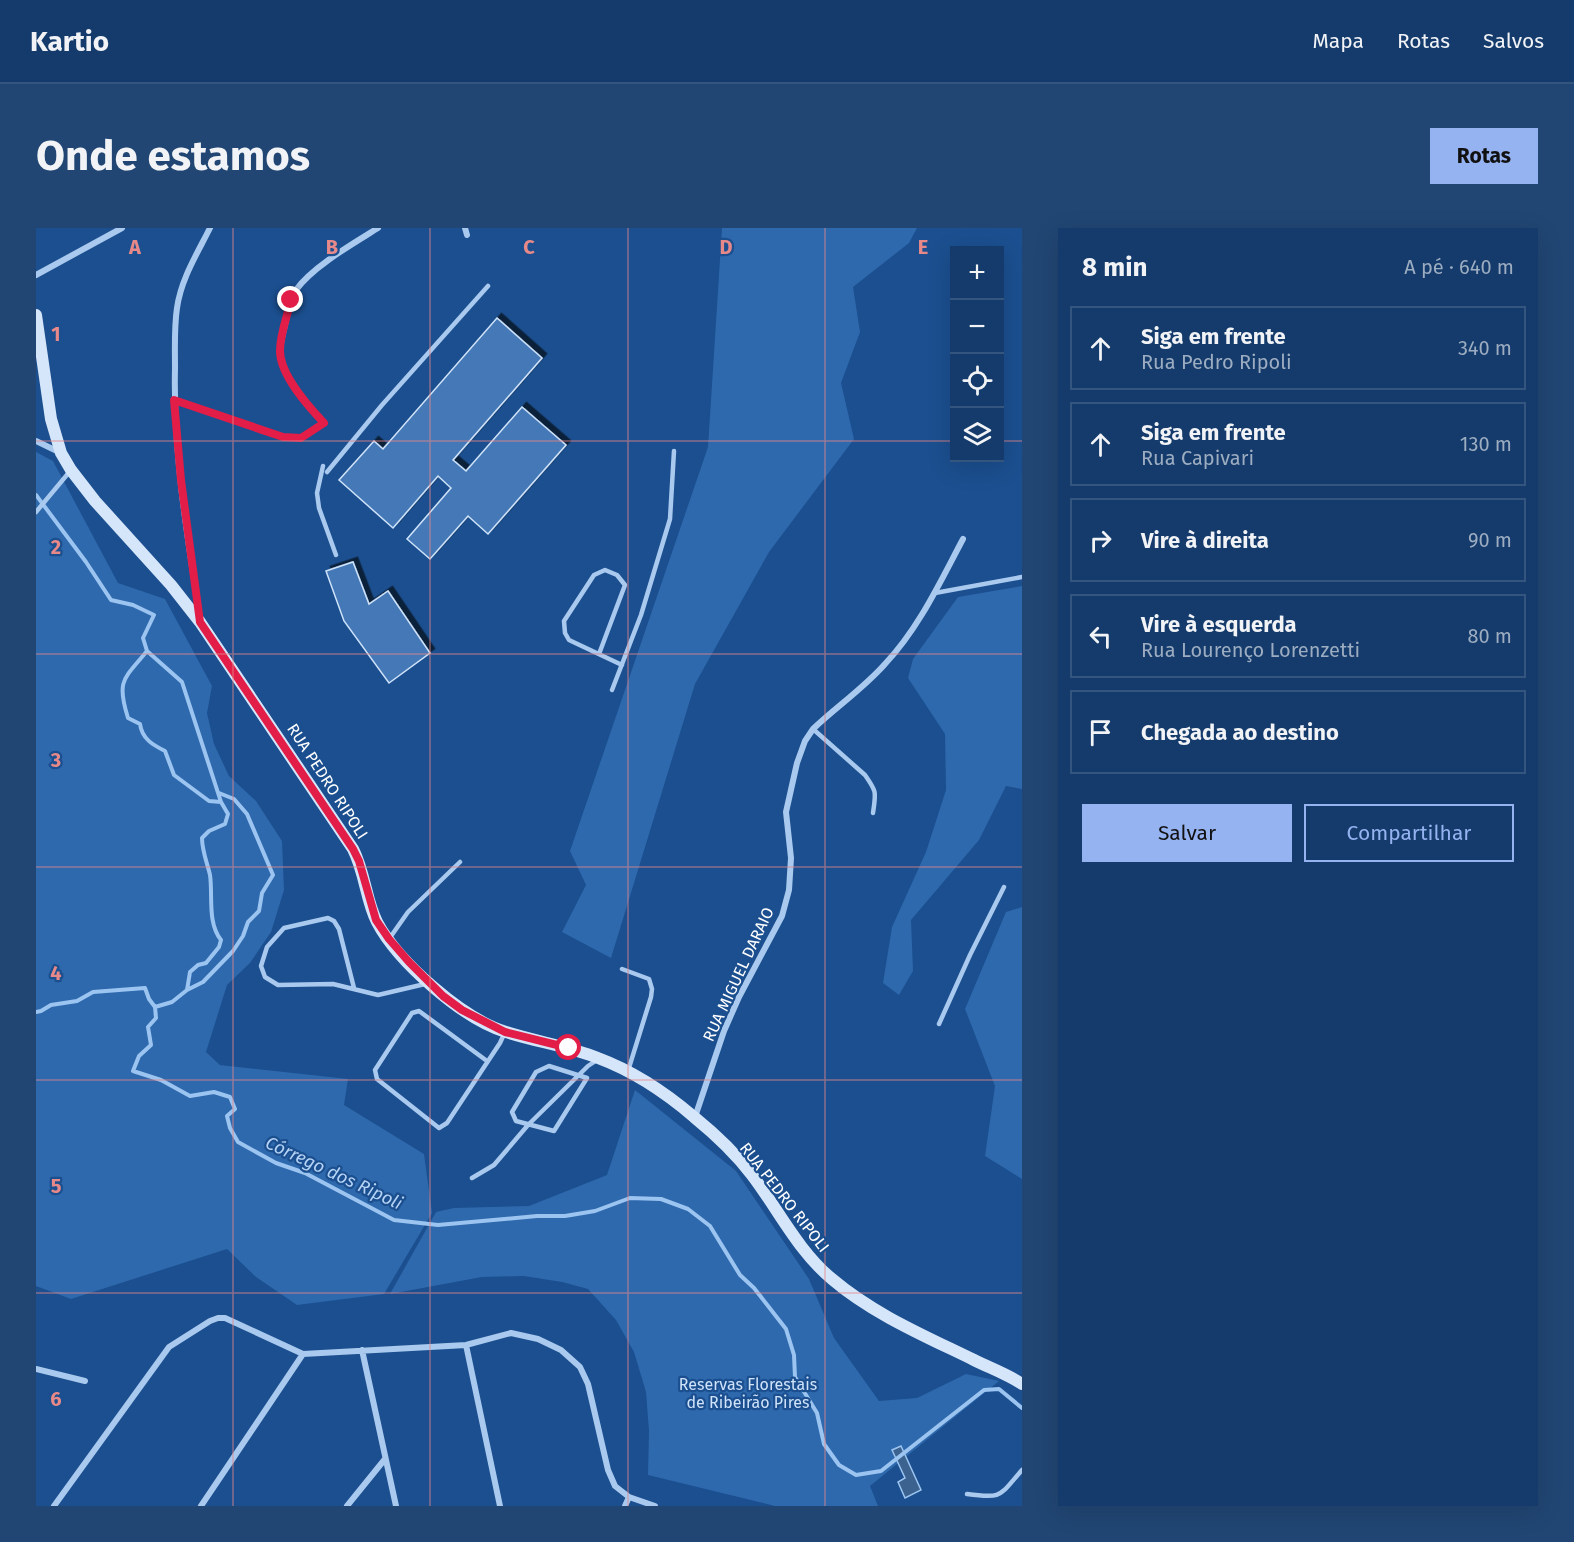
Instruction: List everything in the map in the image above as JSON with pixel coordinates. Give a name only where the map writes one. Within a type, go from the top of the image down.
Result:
[{"type":"street","points":[[36,275],[122,228]]},
{"type":"street","points":[[200,622],[182,490],[174,400],[177,307],[184,283],[210,228]]},
{"type":"street","points":[[174,400],[283,437],[301,438],[324,423],[307,405],[281,362],[281,339],[291,300],[304,282],[325,264],[378,228]]},
{"type":"street","name":"RUA PEDRO RIPOLI","points":[[36,315],[51,419],[61,453],[95,501],[171,585],[200,622],[353,849],[359,861],[376,920],[389,939],[430,982],[462,1010],[505,1032],[600,1058],[649,1083],[695,1117],[752,1175],[807,1253],[831,1279],[894,1320],[1022,1384]]},
{"type":"street","points":[[36,441],[61,453]]},
{"type":"street","name":"RUA MIGUEL DARAIO","points":[[695,1117],[724,1031],[739,997],[782,916],[789,891],[791,858],[786,812],[797,763],[805,741],[813,729],[884,666],[902,645],[935,593],[963,539]]},
{"type":"street","points":[[54,1506],[160,1358],[180,1339],[210,1321],[225,1317],[303,1354],[466,1345],[511,1334],[538,1339],[570,1356],[580,1367],[588,1384],[611,1480],[620,1491],[629,1497],[655,1506]]},
{"type":"street","points":[[466,1345],[500,1506]]},
{"type":"street","points":[[362,1350],[396,1506]]},
{"type":"street","points":[[201,1506],[303,1354]]},
{"type":"street","points":[[36,1370],[84,1381]]},
{"type":"street","points":[[347,1506],[385,1458]]},
{"type":"street","points":[[625,1506],[629,1497]]},
{"type":"lane","points":[[327,472],[382,405],[488,286]]},
{"type":"lane","points":[[612,690],[641,615],[670,519],[674,451]]},
{"type":"lane","points":[[322,466],[317,494],[319,508],[336,555]]},
{"type":"lane","points":[[36,511],[71,470]]},
{"type":"lane","points":[[599,654],[625,585],[617,575],[605,570],[594,575],[564,621],[565,633],[569,640],[622,665]]},
{"type":"lane","points":[[935,593],[1022,577]]},
{"type":"lane","points":[[813,729],[865,775],[876,792],[873,813]]},
{"type":"lane","points":[[389,939],[408,912],[459,862]]},
{"type":"lane","points":[[939,1024],[1004,887]]},
{"type":"lane","points":[[354,988],[339,929],[334,921],[328,918],[284,928],[267,947],[261,966],[265,977],[278,985],[333,984],[378,995],[430,982]]},
{"type":"lane","points":[[622,969],[649,980],[652,988],[628,1071]]},
{"type":"lane","points":[[487,1061],[419,1011],[412,1013],[375,1070],[377,1078],[439,1128],[447,1123],[487,1061],[505,1032]]},
{"type":"lane","points":[[472,1178],[494,1165],[528,1125],[579,1075],[600,1058]]},
{"type":"lane","points":[[549,1066],[579,1075],[587,1078],[558,1128],[554,1131],[516,1121],[512,1112],[536,1072],[549,1066]]},
{"type":"lane","points":[[967,1494],[991,1497],[998,1495],[1022,1470]]},
{"type":"green space","points":[[722,228],[917,228],[909,243],[853,287],[860,332],[841,383],[854,439],[769,552],[695,684],[611,958],[562,932],[586,885],[570,851],[708,447]]},
{"type":"green space","points":[[36,452],[53,461],[118,583],[165,599],[212,686],[207,713],[214,744],[229,776],[256,801],[282,841],[284,890],[271,932],[250,963],[227,985],[206,1052],[220,1065],[348,1079],[344,1105],[424,1154],[432,1213],[384,1294],[297,1305],[256,1277],[227,1249],[71,1299],[36,1286]]},
{"type":"green space","points":[[1022,586],[1022,789],[1006,786],[979,840],[911,920],[913,971],[899,995],[883,983],[892,927],[926,852],[946,790],[945,734],[908,678],[913,659],[958,597]]},
{"type":"green space","points":[[1022,907],[1022,1179],[985,1156],[995,1086],[965,1009],[1006,912]]},
{"type":"green space","name":"Reservas Florestais de Ribeirão Pires","points":[[635,1090],[736,1171],[809,1279],[834,1338],[879,1401],[917,1398],[966,1374],[999,1381],[870,1486],[878,1506],[775,1506],[648,1475],[649,1431],[646,1392],[634,1352],[616,1320],[588,1289],[524,1276],[482,1277],[390,1294],[436,1212],[454,1208],[529,1206],[607,1175]]},
{"type":"shaded area","points":[[901,1446],[921,1490],[905,1498],[898,1482],[905,1478],[892,1450]]},
{"type":"building","points":[[497,318],[542,358],[453,460],[466,471],[522,407],[566,445],[488,534],[468,516],[430,559],[407,539],[451,488],[438,476],[393,528],[339,480],[374,441],[383,449]]},
{"type":"building","points":[[353,562],[369,604],[388,591],[430,653],[389,683],[344,621],[326,571]]},
{"type":"waterway","name":"Córrego dos Ripoli","points":[[36,495],[111,600],[133,605],[154,615],[143,638],[147,651],[182,682],[221,802],[228,814],[225,824],[209,831],[202,838],[210,875],[212,917],[221,940],[219,947],[206,963],[198,965],[190,972],[187,990],[172,1002],[155,1007],[156,1018],[148,1027],[151,1045],[139,1056],[133,1071],[161,1080],[190,1096],[214,1092],[230,1097],[235,1109],[227,1116],[230,1128],[238,1142],[276,1163],[305,1173],[394,1220],[438,1225],[537,1216],[565,1216],[595,1211],[630,1198],[661,1199],[688,1209],[710,1226],[740,1275],[754,1288],[786,1329],[794,1355],[795,1377],[817,1413],[824,1444],[839,1465],[856,1475],[881,1471],[984,1390],[999,1389],[1022,1408]]},
{"type":"waterway","name":"Córrego dos Ripoli","points":[[147,651],[124,681],[124,705],[128,718],[140,724],[146,738],[165,751],[174,775],[209,801],[221,802]]},
{"type":"waterway","name":"Córrego dos Ripoli","points":[[187,990],[203,982],[233,951],[243,936],[248,922],[259,911],[262,893],[273,875],[247,814],[234,799],[219,793]]},
{"type":"waterway","points":[[36,1012],[51,1005],[77,1001],[93,992],[145,988],[155,1007]]},
{"type":"route","points":[[291,300],[281,339],[281,362],[307,405],[324,423],[301,438],[283,437],[174,400],[181,480],[200,622],[282,740],[353,849],[359,861],[376,920],[389,939],[443,996],[462,1010],[505,1032],[569,1048]]}]
